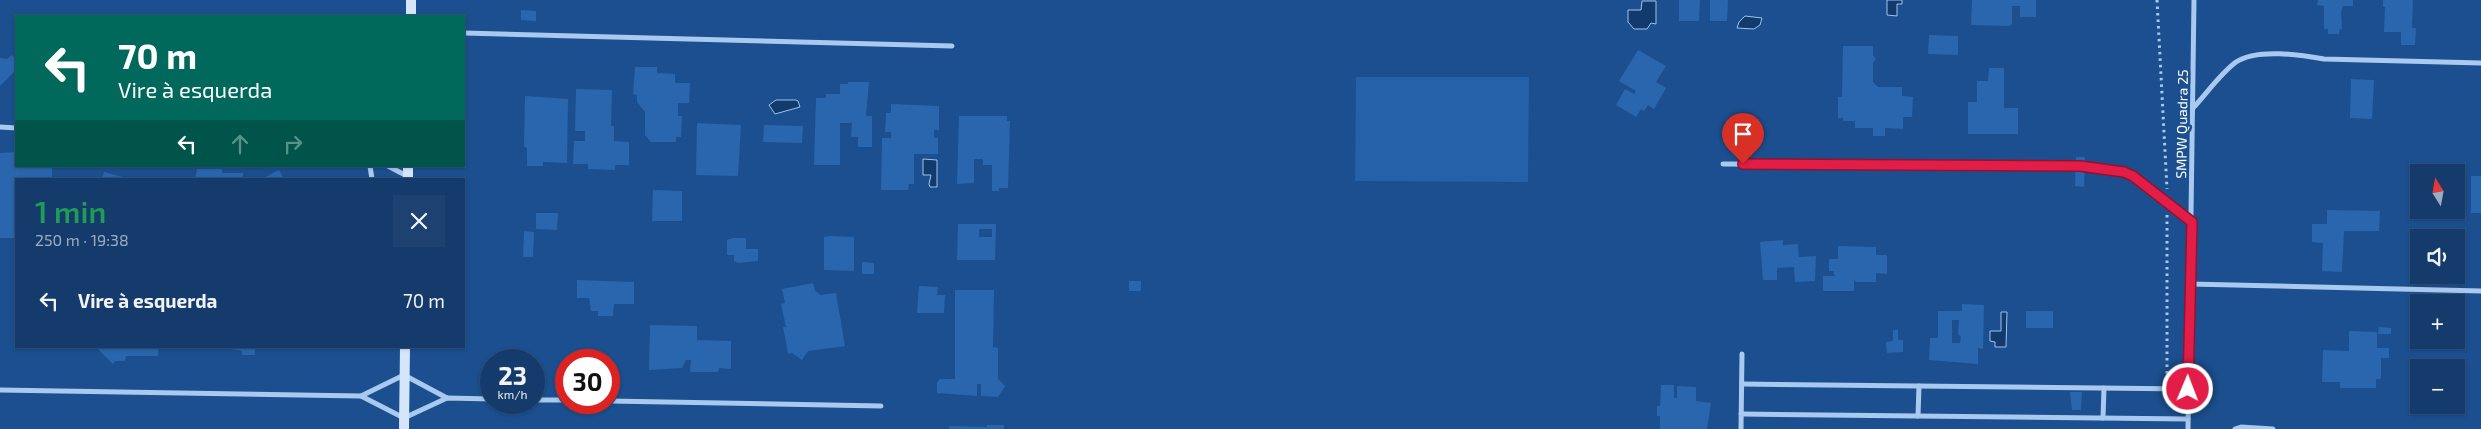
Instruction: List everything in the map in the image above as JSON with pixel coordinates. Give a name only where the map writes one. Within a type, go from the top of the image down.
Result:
[{"type":"street","points":[[410,15],[411,0]]},
{"type":"street","name":"SMPW Quadra 25","points":[[2188,429],[2194,0]]},
{"type":"street","points":[[465,33],[952,46]]},
{"type":"street","points":[[2193,108],[2237,61],[2258,54],[2305,56],[2324,59],[2481,63]]},
{"type":"street","points":[[0,128],[15,128]]},
{"type":"street","points":[[1723,164],[2080,166],[2124,172],[2133,176],[2192,222]]},
{"type":"street","points":[[390,167],[408,174]]},
{"type":"street","points":[[2190,284],[2481,291]]},
{"type":"street","points":[[404,429],[405,348]]},
{"type":"street","points":[[1741,429],[1742,354]]},
{"type":"street","points":[[361,396],[404,375]]},
{"type":"street","points":[[404,375],[448,398]]},
{"type":"street","points":[[1742,384],[2188,389]]},
{"type":"street","points":[[1918,416],[1919,386]]},
{"type":"street","points":[[2103,418],[2104,388]]},
{"type":"street","points":[[0,390],[361,396],[404,418]]},
{"type":"street","points":[[404,418],[448,398],[480,399]]},
{"type":"street","points":[[620,401],[881,406]]},
{"type":"street","points":[[1741,414],[2188,419]]},
{"type":"street","points":[[2235,429],[2241,427],[2273,429]]},
{"type":"shaded area","points":[[1887,0],[1902,0],[1902,4],[1897,4],[1897,16],[1887,15]]},
{"type":"shaded area","points":[[1642,1],[1656,1],[1656,24],[1651,23],[1647,29],[1634,29],[1628,22],[1628,10],[1641,10]]},
{"type":"shaded area","points":[[1745,16],[1762,18],[1760,25],[1754,29],[1737,28],[1739,22]]},
{"type":"shaded area","points":[[1356,77],[1529,77],[1528,182],[1355,181]]},
{"type":"shaded area","points":[[776,100],[796,100],[800,107],[775,114],[769,105]]},
{"type":"shaded area","points":[[923,159],[937,160],[937,187],[930,187],[931,175],[923,175]]},
{"type":"shaded area","points":[[2001,312],[2007,312],[2006,347],[1995,347],[1995,342],[1990,341],[1990,331],[2001,331]]},
{"type":"building","points":[[1679,0],[1700,0],[1699,21],[1679,21]]},
{"type":"building","points":[[1710,0],[1728,0],[1727,21],[1710,21]]},
{"type":"building","points":[[1972,0],[2036,0],[2036,17],[2020,17],[2020,6],[2012,6],[2012,24],[2009,26],[1971,25]]},
{"type":"building","points":[[2318,0],[2353,0],[2353,6],[2343,6],[2341,11],[2342,29],[2340,29],[2339,34],[2328,34],[2328,29],[2324,29],[2324,6],[2317,5]]},
{"type":"building","points":[[2383,0],[2413,0],[2412,28],[2416,28],[2415,45],[2401,45],[2401,32],[2384,32],[2385,7],[2383,7]]},
{"type":"building","points":[[521,10],[536,11],[536,21],[521,20]]},
{"type":"building","points":[[1929,35],[1958,36],[1958,55],[1928,54]]},
{"type":"building","points":[[1843,46],[1873,46],[1873,55],[1876,59],[1873,63],[1873,82],[1878,87],[1902,87],[1902,96],[1913,97],[1912,117],[1903,117],[1903,129],[1885,128],[1885,136],[1873,136],[1873,128],[1855,128],[1855,121],[1843,121],[1843,118],[1838,118],[1838,97],[1842,97]]},
{"type":"building","points":[[1638,50],[1666,66],[1656,82],[1666,88],[1654,109],[1648,105],[1644,111],[1641,109],[1636,117],[1616,105],[1625,89],[1634,94],[1636,91],[1619,81]]},
{"type":"building","points":[[12,55],[15,59],[15,71],[0,86],[0,58],[7,59]]},
{"type":"building","points":[[635,67],[657,67],[657,73],[675,74],[675,83],[690,83],[689,103],[678,103],[678,116],[682,116],[681,137],[676,137],[676,142],[651,142],[645,135],[645,112],[637,102],[637,95],[633,94]]},
{"type":"building","points":[[1989,68],[2004,68],[2004,108],[2018,108],[2018,134],[1968,134],[1968,102],[1977,102],[1977,81],[1988,81]]},
{"type":"building","points":[[2351,79],[2374,80],[2372,119],[2350,118]]},
{"type":"building","points":[[848,82],[869,82],[866,116],[872,116],[872,147],[858,147],[858,137],[851,137],[852,123],[840,123],[840,165],[814,165],[816,98],[826,98],[826,94],[840,94],[840,84],[848,84]]},
{"type":"building","points":[[576,89],[612,90],[611,126],[614,126],[614,141],[629,142],[629,165],[615,165],[615,170],[588,169],[588,164],[573,164],[574,141],[585,141],[585,131],[575,131]]},
{"type":"building","points":[[525,96],[568,99],[567,163],[543,162],[543,166],[527,166],[527,148],[524,147]]},
{"type":"building","points":[[891,104],[939,106],[939,130],[934,130],[934,138],[938,138],[938,154],[914,154],[914,184],[909,184],[908,190],[881,190],[882,138],[891,138],[891,132],[885,132],[886,113],[891,113]]},
{"type":"building","points":[[959,116],[1007,116],[1007,121],[1010,121],[1008,188],[999,188],[999,191],[992,191],[992,165],[983,165],[983,159],[974,159],[974,183],[957,184]]},
{"type":"building","points":[[697,123],[741,125],[738,176],[696,175]]},
{"type":"building","points":[[764,125],[803,126],[802,143],[763,142]]},
{"type":"building","points":[[15,152],[15,167],[52,167],[52,178],[15,178],[15,238],[0,238],[0,153]]},
{"type":"building","points":[[2076,157],[2085,157],[2084,187],[2075,186]]},
{"type":"building","points":[[197,169],[222,169],[222,173],[243,173],[243,178],[195,178]]},
{"type":"building","points":[[279,170],[283,178],[264,178]]},
{"type":"building","points":[[104,172],[126,178],[102,178]]},
{"type":"building","points":[[2471,176],[2481,176],[2481,213],[2471,213]]},
{"type":"building","points":[[653,190],[682,191],[682,221],[652,221]]},
{"type":"building","points":[[2327,210],[2380,211],[2379,231],[2344,231],[2342,272],[2322,271],[2323,243],[2312,242],[2312,224],[2327,224]]},
{"type":"building","points":[[536,213],[558,213],[557,230],[536,229]]},
{"type":"building","points":[[958,224],[996,224],[995,260],[957,260]],"holes":[[[979,229],[992,229],[992,237],[979,237]]]},
{"type":"building","points":[[524,231],[534,232],[533,257],[523,257]]},
{"type":"building","points":[[824,237],[854,237],[854,271],[824,270]]},
{"type":"building","points":[[746,238],[746,249],[758,249],[758,261],[738,263],[734,261],[734,255],[727,255],[727,240]]},
{"type":"building","points":[[1783,240],[1783,245],[1798,244],[1799,257],[1816,256],[1815,281],[1795,282],[1794,267],[1777,268],[1777,280],[1763,280],[1760,242]]},
{"type":"building","points":[[1838,246],[1876,247],[1876,255],[1887,255],[1887,274],[1876,273],[1876,282],[1856,282],[1854,280],[1854,291],[1823,291],[1823,276],[1836,276],[1834,271],[1829,271],[1829,259],[1838,259]]},
{"type":"building","points":[[862,262],[874,263],[874,274],[862,274]]},
{"type":"building","points":[[577,280],[634,282],[634,304],[614,304],[613,316],[598,316],[598,311],[591,311],[589,298],[577,298]]},
{"type":"building","points":[[1129,281],[1141,281],[1141,291],[1129,291]]},
{"type":"building","points":[[813,283],[815,291],[821,295],[836,293],[845,346],[808,351],[802,360],[792,353],[788,354],[783,327],[786,327],[781,304],[785,303],[782,289]]},
{"type":"building","points":[[919,286],[938,287],[937,295],[945,295],[944,313],[917,313]]},
{"type":"building","points":[[955,290],[994,290],[993,347],[998,348],[998,379],[1005,386],[998,397],[981,396],[981,384],[977,384],[977,396],[937,393],[937,382],[940,379],[955,379]]},
{"type":"building","points":[[1962,304],[1984,305],[1983,349],[1978,348],[1978,364],[1929,360],[1930,338],[1938,338],[1938,311],[1962,311]],"holes":[[[1952,320],[1959,320],[1958,334],[1961,337],[1960,343],[1952,343]]]},
{"type":"building","points":[[2026,311],[2053,311],[2053,328],[2026,328]]},
{"type":"building","points":[[650,325],[697,326],[697,340],[731,341],[731,369],[719,368],[718,372],[690,372],[691,360],[686,360],[682,368],[649,370]]},
{"type":"building","points":[[2379,327],[2391,328],[2391,334],[2378,334]]},
{"type":"building","points":[[1893,330],[1898,330],[1898,340],[1903,340],[1903,352],[1887,353],[1886,342],[1893,341]]},
{"type":"building","points":[[2349,331],[2377,332],[2377,348],[2389,348],[2389,358],[2381,358],[2381,379],[2376,379],[2376,388],[2340,388],[2340,382],[2322,382],[2323,350],[2349,351]]},
{"type":"building","points":[[97,348],[159,348],[158,356],[126,356],[125,361],[115,361],[113,364]]},
{"type":"building","points":[[190,348],[255,348],[255,355],[242,355],[242,351]]},
{"type":"building","points":[[1661,385],[1674,385],[1674,398],[1677,398],[1677,386],[1696,387],[1696,401],[1711,403],[1707,429],[1660,429],[1660,416],[1657,416],[1657,406],[1660,406]]},
{"type":"building","points":[[2070,392],[2082,392],[2081,410],[2072,410]]},
{"type":"building","points":[[987,425],[1004,425],[1004,429],[949,429],[949,426],[987,427]]},
{"type":"route","points":[[1743,164],[2080,166],[2124,172],[2133,176],[2192,222],[2188,389]]}]
